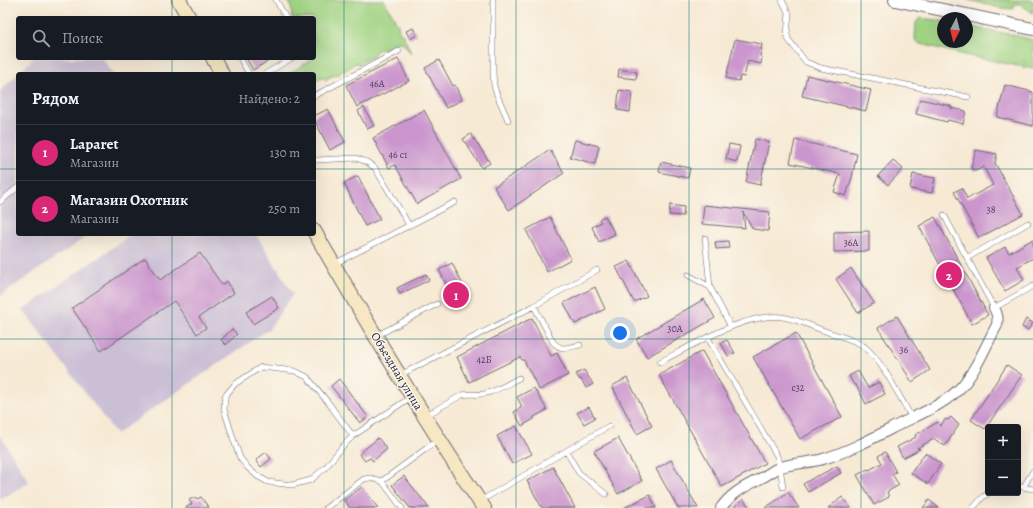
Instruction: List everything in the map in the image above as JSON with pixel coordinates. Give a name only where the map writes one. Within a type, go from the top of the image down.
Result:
[{"type":"main road","points":[[179,0],[188,16]]},
{"type":"main road","points":[[213,60],[221,72]]},
{"type":"main road","name":"Объездная улица","points":[[316,234],[399,376],[481,505]]},
{"type":"street","points":[[895,0],[1033,29]]},
{"type":"street","points":[[721,508],[736,492],[780,467],[820,460],[848,451],[912,418],[954,394],[977,364],[997,325],[998,318],[994,308]]},
{"type":"lane","points":[[276,0],[285,16]]},
{"type":"lane","points":[[493,0],[494,86],[508,120]]},
{"type":"lane","points":[[782,0],[789,14],[788,40],[806,62],[821,68],[968,97]]},
{"type":"lane","points":[[316,95],[399,51]]},
{"type":"lane","points":[[241,60],[248,72]]},
{"type":"lane","points":[[268,72],[289,60]]},
{"type":"lane","points":[[316,161],[356,158],[367,162],[375,168],[409,225]]},
{"type":"lane","points":[[0,202],[16,189]]},
{"type":"lane","points":[[334,264],[455,202]]},
{"type":"lane","points":[[944,216],[994,308],[1033,286]]},
{"type":"lane","points":[[968,258],[1028,223]]},
{"type":"lane","points":[[705,238],[710,287],[731,327]]},
{"type":"lane","points":[[399,376],[534,306],[597,270]]},
{"type":"lane","points":[[688,275],[710,287]]},
{"type":"lane","points":[[375,336],[437,304]]},
{"type":"lane","points":[[534,306],[558,347],[563,348],[580,346]]},
{"type":"lane","points":[[660,362],[731,327],[770,316],[792,319],[859,344],[865,348],[882,368],[912,418]]},
{"type":"lane","points":[[708,338],[777,456],[783,487]]},
{"type":"lane","points":[[353,436],[307,377],[295,371],[261,367],[235,384],[225,396],[224,409],[240,458],[257,476],[268,482],[292,484],[311,480],[326,467],[353,436],[412,397]]},
{"type":"lane","points":[[424,417],[462,395],[480,395],[488,393],[519,378]]},
{"type":"lane","points":[[481,505],[566,451],[609,426]]},
{"type":"lane","points":[[382,481],[439,440]]},
{"type":"lane","points":[[566,451],[579,473],[606,494]]},
{"type":"lane","points":[[1033,471],[1021,486],[1033,489]]},
{"type":"lane","points":[[326,508],[364,479],[370,478],[382,481],[402,508]]},
{"type":"lane","points":[[973,508],[985,496]]},
{"type":"shaded area","points":[[32,60],[103,60],[112,72],[20,72]]},
{"type":"shaded area","points":[[16,75],[16,236],[87,236],[0,296],[0,91]]},
{"type":"shaded area","points":[[129,236],[257,236],[293,294],[269,329],[116,434],[23,310]]},
{"type":"shaded area","points":[[0,435],[29,482],[0,500]]},
{"type":"green space","points":[[286,0],[384,0],[398,24],[399,32],[402,33],[411,53],[403,43],[394,43],[388,48],[377,51],[372,58],[365,59],[360,64],[355,63],[338,75],[330,77],[326,80],[322,77],[316,80],[316,72],[291,72],[311,60],[316,60],[316,16],[292,16],[291,5]]},
{"type":"green space","points":[[968,0],[1033,0],[1033,13],[1020,4],[1015,4],[1013,9],[1000,8]]},
{"type":"green space","points":[[921,18],[937,20],[937,48],[917,43],[915,39],[916,22]]},
{"type":"green space","points":[[973,27],[1033,40],[1033,69],[937,48],[973,48]]},
{"type":"building","points":[[413,28],[417,35],[410,39],[406,31]]},
{"type":"building","points":[[735,39],[762,44],[760,56],[762,57],[761,64],[748,61],[744,77],[740,76],[739,81],[726,78]]},
{"type":"building","points":[[398,59],[409,81],[357,107],[346,85]]},
{"type":"building","points":[[247,60],[270,60],[253,70]]},
{"type":"building","points":[[439,60],[453,86],[455,85],[462,100],[446,108],[425,68]]},
{"type":"building","points":[[619,69],[637,72],[636,79],[618,77]]},
{"type":"building","points":[[807,75],[871,90],[866,111],[802,96]]},
{"type":"building","points":[[1005,85],[1033,92],[1033,126],[997,117]]},
{"type":"building","points":[[619,90],[632,92],[630,112],[617,110]]},
{"type":"building","points":[[920,99],[966,111],[963,124],[948,120],[947,122],[916,114]]},
{"type":"building","points":[[364,107],[374,126],[367,129],[358,111]]},
{"type":"building","points":[[328,109],[345,142],[330,150],[316,123],[316,115]]},
{"type":"building","points":[[424,110],[461,179],[417,204],[395,165],[389,168],[373,138]]},
{"type":"building","points":[[471,134],[490,163],[482,168],[463,139]]},
{"type":"building","points":[[755,139],[769,142],[760,185],[746,182]]},
{"type":"building","points":[[575,140],[599,146],[595,164],[570,157]]},
{"type":"building","points":[[795,140],[857,154],[846,196],[834,192],[840,174],[790,163]]},
{"type":"building","points":[[729,144],[740,146],[737,162],[726,159]]},
{"type":"building","points":[[550,150],[564,173],[509,210],[494,187]]},
{"type":"building","points":[[976,150],[997,154],[995,163],[1023,214],[979,238],[954,192],[962,188],[967,199],[993,185],[984,167],[975,171],[971,168]]},
{"type":"building","points":[[893,160],[903,169],[888,185],[878,176]]},
{"type":"building","points":[[661,162],[690,168],[688,178],[659,172]]},
{"type":"building","points":[[913,174],[935,178],[932,193],[910,189]]},
{"type":"building","points":[[358,176],[380,219],[365,226],[344,183]]},
{"type":"building","points":[[670,205],[684,207],[683,216],[669,215]]},
{"type":"building","points":[[704,205],[770,212],[768,231],[753,229],[743,212],[745,228],[702,224]]},
{"type":"building","points":[[605,216],[615,234],[599,242],[592,227],[601,222],[599,219]]},
{"type":"building","points":[[550,217],[571,259],[547,272],[526,230]]},
{"type":"building","points":[[935,217],[988,315],[972,324],[919,226]]},
{"type":"building","points":[[869,231],[869,251],[834,252],[834,232]]},
{"type":"building","points":[[1033,239],[1033,258],[1017,267],[1024,280],[1005,291],[986,258],[1005,247],[1009,253]]},
{"type":"building","points":[[728,241],[729,248],[716,249],[715,242]]},
{"type":"building","points":[[200,253],[222,285],[227,281],[234,293],[199,317],[206,328],[197,334],[174,301],[101,351],[72,308],[145,258],[160,280]]},
{"type":"building","points":[[629,261],[647,296],[634,302],[616,267]]},
{"type":"building","points":[[452,263],[469,297],[456,304],[439,270]]},
{"type":"building","points":[[851,268],[874,303],[858,313],[836,279]]},
{"type":"building","points":[[426,274],[429,280],[400,294],[397,288]]},
{"type":"building","points":[[595,287],[605,309],[575,324],[564,303]]},
{"type":"building","points":[[272,296],[279,308],[253,324],[246,312]]},
{"type":"building","points":[[704,299],[715,318],[647,357],[636,339]]},
{"type":"building","points":[[897,316],[930,370],[912,382],[878,328]]},
{"type":"building","points":[[532,318],[551,356],[557,353],[568,375],[539,390],[524,360],[520,357],[469,382],[457,357]]},
{"type":"building","points":[[1026,319],[1033,323],[1028,330],[1022,327]]},
{"type":"building","points":[[232,329],[237,334],[226,345],[221,340]]},
{"type":"building","points":[[796,333],[842,417],[800,439],[753,357]]},
{"type":"building","points":[[727,340],[735,353],[728,356],[721,343]]},
{"type":"building","points":[[702,351],[765,463],[722,487],[659,375]]},
{"type":"building","points":[[1007,365],[1022,375],[988,424],[985,424],[985,429],[971,420]]},
{"type":"building","points":[[584,370],[593,384],[586,388],[576,374]]},
{"type":"building","points":[[858,371],[868,388],[879,382],[885,394],[866,404],[856,385],[854,385],[849,376]]},
{"type":"building","points":[[627,378],[652,426],[637,434],[612,386]]},
{"type":"building","points":[[339,379],[368,417],[360,423],[331,386]]},
{"type":"building","points":[[534,388],[547,410],[522,426],[514,412],[522,407],[517,397]]},
{"type":"building","points":[[589,407],[595,418],[584,424],[577,413]]},
{"type":"building","points":[[951,417],[959,425],[945,446],[934,439],[917,448],[920,449],[903,458],[897,447],[916,437],[915,435],[938,422],[940,426],[946,419],[948,420]]},
{"type":"building","points":[[516,426],[532,454],[512,464],[497,436]]},
{"type":"building","points":[[378,438],[387,449],[373,461],[370,458],[365,461],[359,454]]},
{"type":"building","points":[[618,438],[642,481],[618,494],[594,451]]},
{"type":"building","points":[[266,452],[271,459],[261,467],[256,460]]},
{"type":"building","points":[[885,452],[896,472],[892,474],[899,485],[887,492],[889,497],[874,505],[857,475],[882,463],[878,456]]},
{"type":"building","points":[[925,453],[941,464],[928,484],[911,473]]},
{"type":"building","points":[[671,460],[698,508],[678,508],[656,469]]},
{"type":"building","points":[[837,466],[841,473],[808,492],[803,484]]},
{"type":"building","points":[[553,467],[575,508],[542,508],[527,481]]},
{"type":"building","points":[[404,476],[429,508],[410,508],[392,485]]},
{"type":"building","points":[[362,487],[378,508],[350,508],[344,500]]},
{"type":"building","points":[[788,492],[799,508],[765,508],[777,500]]},
{"type":"building","points":[[650,495],[656,508],[624,508]]},
{"type":"building","points":[[195,497],[197,499],[201,497],[209,508],[185,508],[192,504],[189,500]]},
{"type":"building","points":[[842,497],[851,508],[828,508]]},
{"type":"building","points":[[743,499],[750,508],[734,508]]},
{"type":"building","points":[[929,500],[939,508],[923,508]]},
{"type":"place","name":"Магазин Охотник","points":[[949,275]]},
{"type":"place","name":"Laparet","points":[[456,295]]}]
